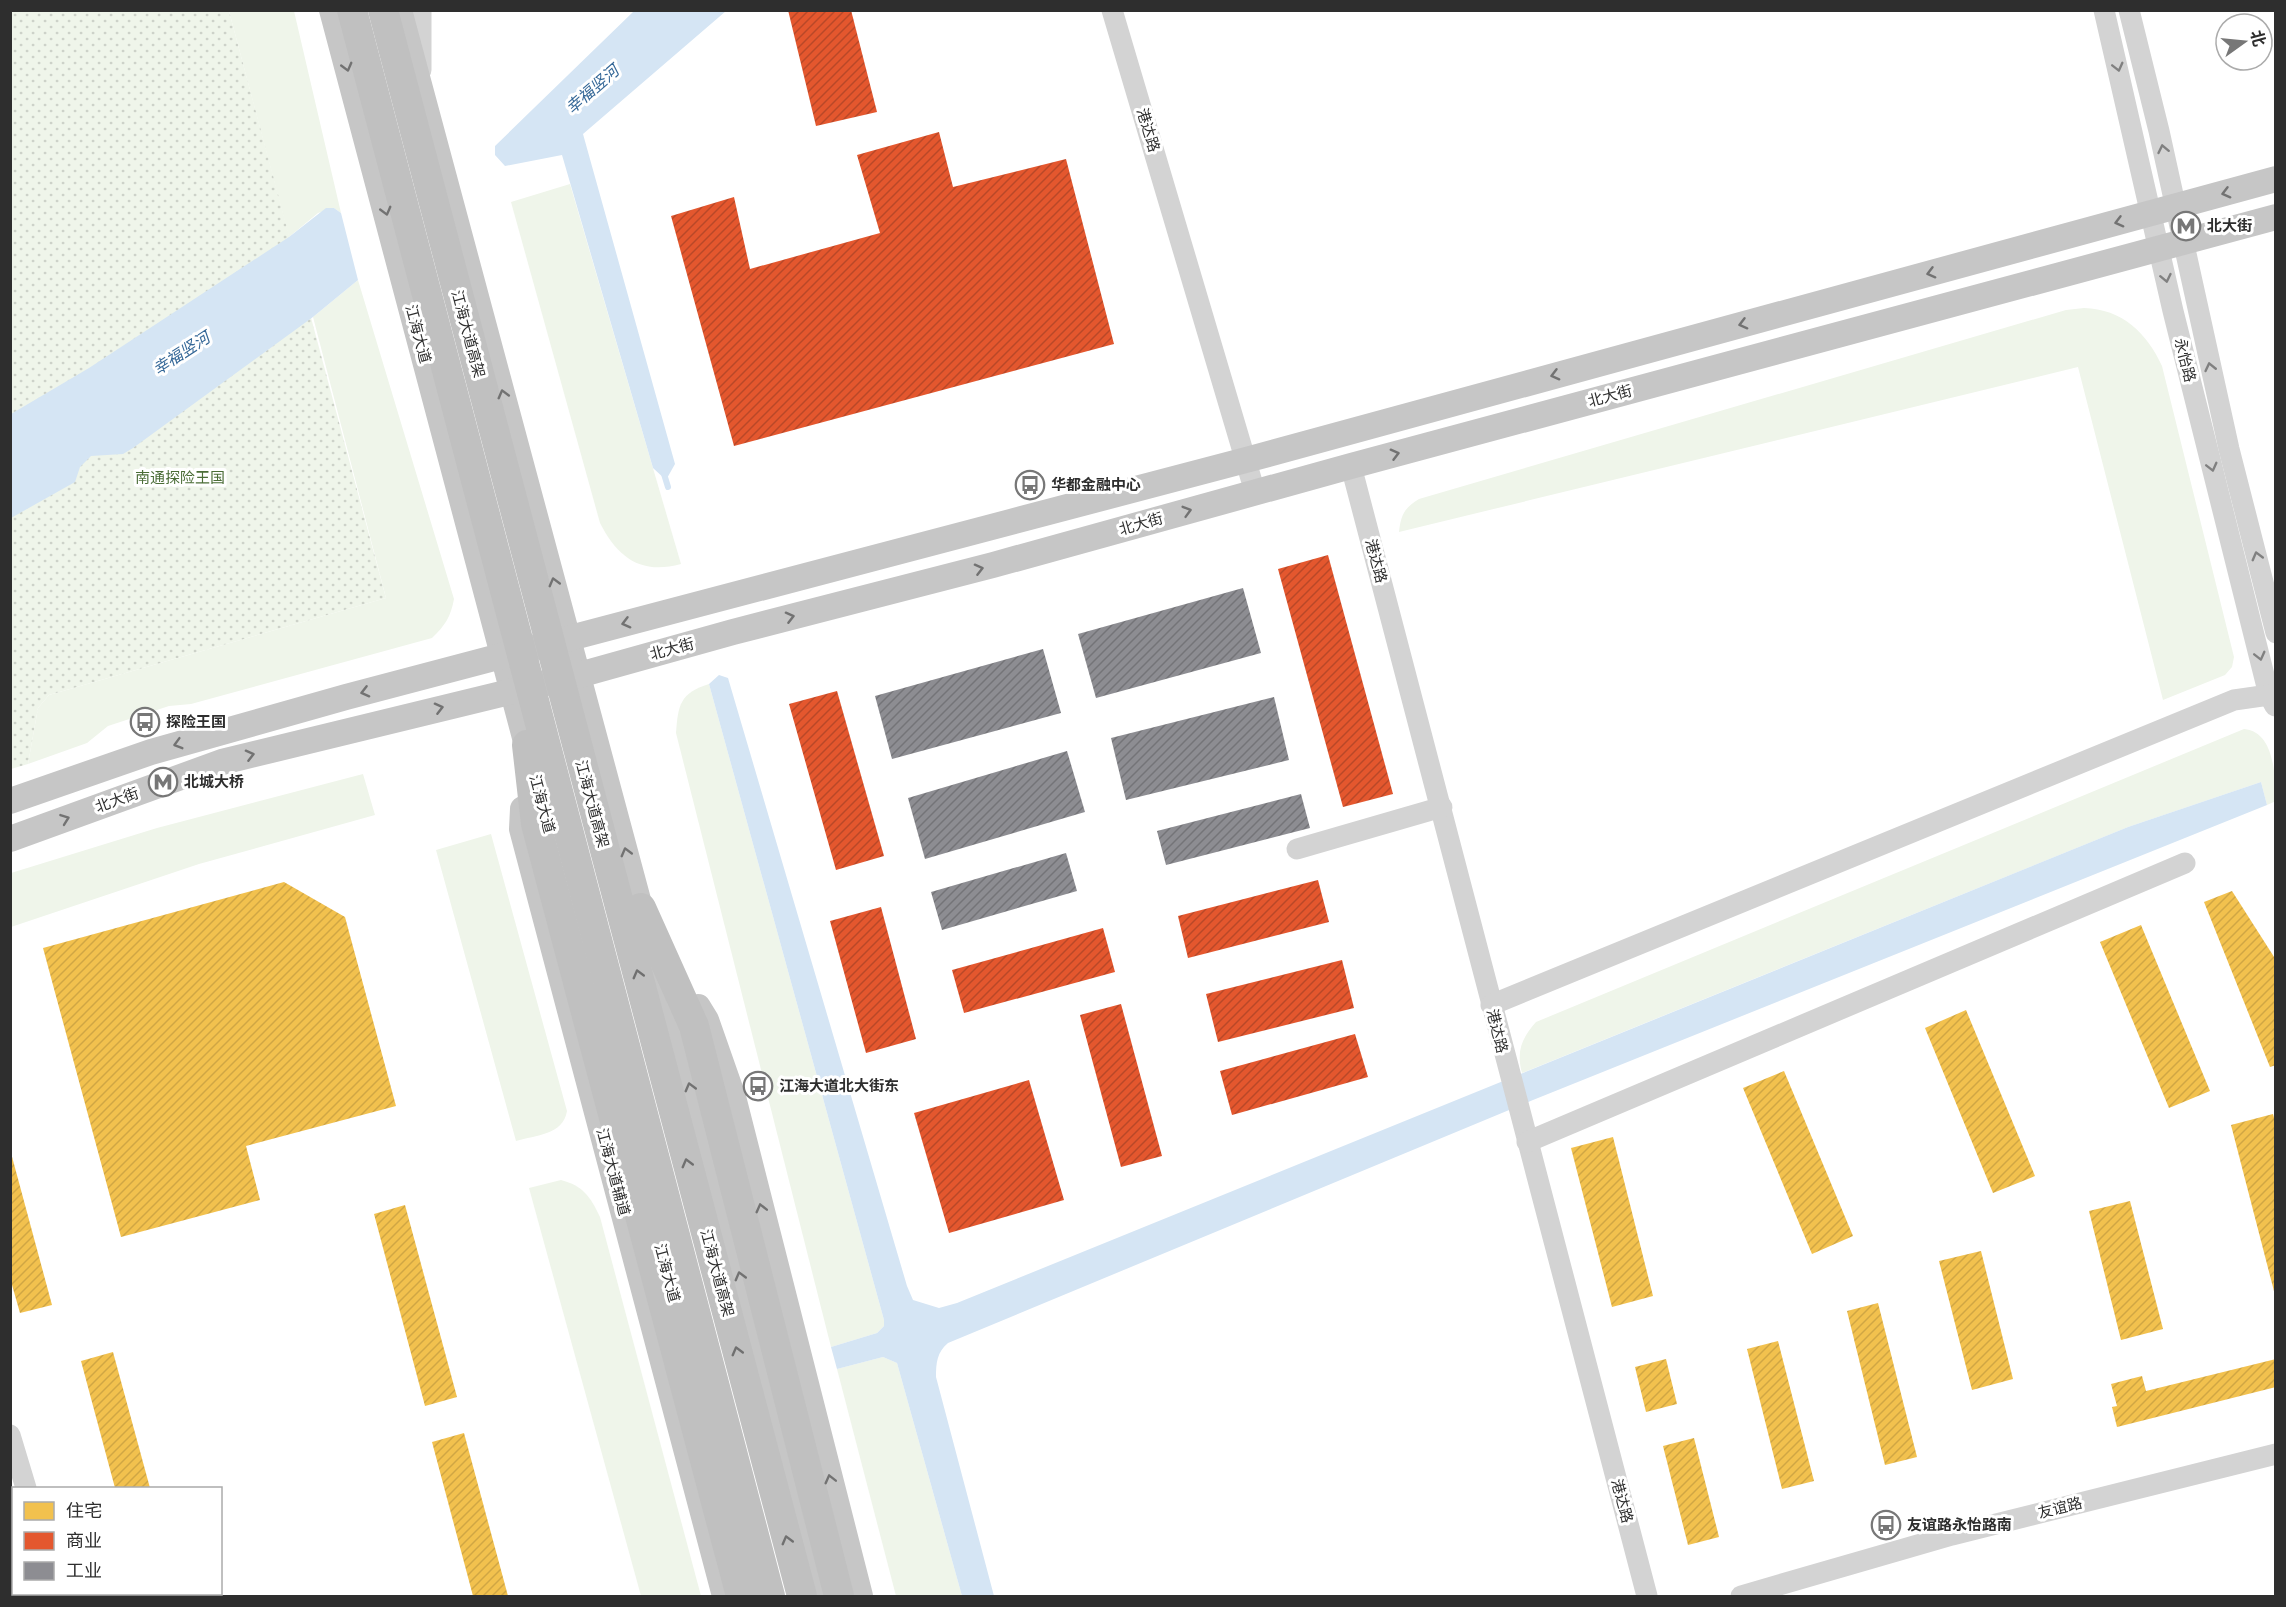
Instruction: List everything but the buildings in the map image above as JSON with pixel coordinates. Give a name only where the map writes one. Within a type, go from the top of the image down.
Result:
[{"type":"highway","name":"江海大道高架","points":[[352,10],[770,1596]]},
{"type":"highway","name":"江海大道高架","points":[[383,10],[802,1596]]},
{"type":"highway","points":[[527,746],[537,824],[741,1596]]},
{"type":"highway","points":[[640,908],[700,1023],[839,1596]]},
{"type":"main road","name":"江海大道","points":[[332,10],[753,1596]]},
{"type":"main road","points":[[399,10],[675,1031],[824,1596]]},
{"type":"main road","points":[[10,801],[151,752],[569,638],[1246,460],[2276,180]]},
{"type":"main road","name":"北大街","points":[[10,839],[222,762],[579,675],[744,629],[993,565],[1351,465],[2276,218]]},
{"type":"main road","name":"江海大道辅道","points":[[527,746],[522,829],[726,1596]]},
{"type":"main road","points":[[700,1023],[733,1097],[860,1596]]},
{"type":"street","points":[[421,10],[422,95]]},
{"type":"street","name":"港达路","points":[[1112,10],[1255,492]]},
{"type":"street","name":"永怡路","points":[[2104,10],[2173,311],[2273,698]]},
{"type":"street","name":"永怡路","points":[[2129,10],[2184,242],[2226,438],[2276,633]]},
{"type":"street","name":"港达路","points":[[1351,465],[1442,807],[1508,1073],[1647,1596]]},
{"type":"street","points":[[1491,1005],[2234,700],[2273,698]]},
{"type":"street","points":[[1297,849],[1442,807]]},
{"type":"street","points":[[1527,1142],[2185,863]]},
{"type":"street","points":[[10,1435],[26,1487]]},
{"type":"street","name":"友谊路","points":[[1741,1596],[1952,1535],[2276,1454]]},
{"type":"green space","name":"南通探险王国","points":[[10,11],[229,11],[386,598],[49,695],[38,708],[28,764],[11,769]]},
{"type":"green space","points":[[229,11],[294,11],[341,213],[334,208],[318,213],[289,237]]},
{"type":"green space","points":[[570,184],[681,564],[654,567],[632,561],[615,546],[600,523],[511,202]]},
{"type":"green space","points":[[358,280],[454,599],[444,625],[432,638],[191,704],[169,706],[108,726],[87,743],[28,764],[38,708],[49,695],[386,598],[313,317]]},
{"type":"green space","points":[[2084,308],[2110,313],[2132,325],[2149,343],[2162,366],[2234,657],[2232,667],[2225,675],[2163,700],[2078,367],[1399,532],[1404,512],[1419,499],[2066,310]]},
{"type":"green space","points":[[709,684],[884,1320],[884,1326],[877,1333],[831,1347],[676,733],[682,701],[692,692]]},
{"type":"green space","points":[[2244,729],[2262,738],[2267,747],[2274,768],[2276,801],[2267,805],[2261,782],[2128,827],[1522,1073],[1520,1051],[1527,1034],[1536,1022]]},
{"type":"green space","points":[[363,774],[375,815],[199,864],[11,927],[11,873],[157,828]]},
{"type":"green space","points":[[491,834],[567,1111],[560,1125],[548,1133],[516,1141],[436,850]]},
{"type":"green space","points":[[561,1180],[575,1185],[585,1193],[600,1217],[701,1596],[641,1596],[529,1188]]},
{"type":"green space","points":[[883,1357],[897,1363],[962,1596],[896,1596],[837,1369]]},
{"type":"water","name":"幸福竖河","points":[[634,11],[726,11],[583,134],[675,464],[666,480],[653,468],[562,155],[505,166],[495,155],[495,146]]},
{"type":"water","name":"幸福竖河","points":[[326,208],[334,208],[341,213],[358,280],[313,317],[133,448],[123,454],[91,456],[80,467],[75,482],[11,518],[11,414],[89,368],[289,237]]},
{"type":"water","points":[[719,675],[728,678],[907,1286],[913,1300],[939,1308],[957,1303],[2128,827],[2261,782],[2267,805],[1533,1100],[948,1343],[941,1350],[938,1358],[936,1377],[994,1596],[962,1596],[897,1363],[883,1357],[837,1369],[831,1347],[877,1333],[884,1326],[884,1320],[709,684]]},
{"type":"waterway","points":[[664,474],[668,487]]},
{"type":"place","name":"北大街","points":[[2186,226]]},
{"type":"place","name":"华都金融中心","points":[[1030,485]]},
{"type":"place","name":"探险王国","points":[[145,722]]},
{"type":"place","name":"北城大桥","points":[[163,782]]},
{"type":"place","name":"江海大道北大街东","points":[[758,1086]]},
{"type":"place","name":"友谊路永怡路南","points":[[1886,1525]]}]
